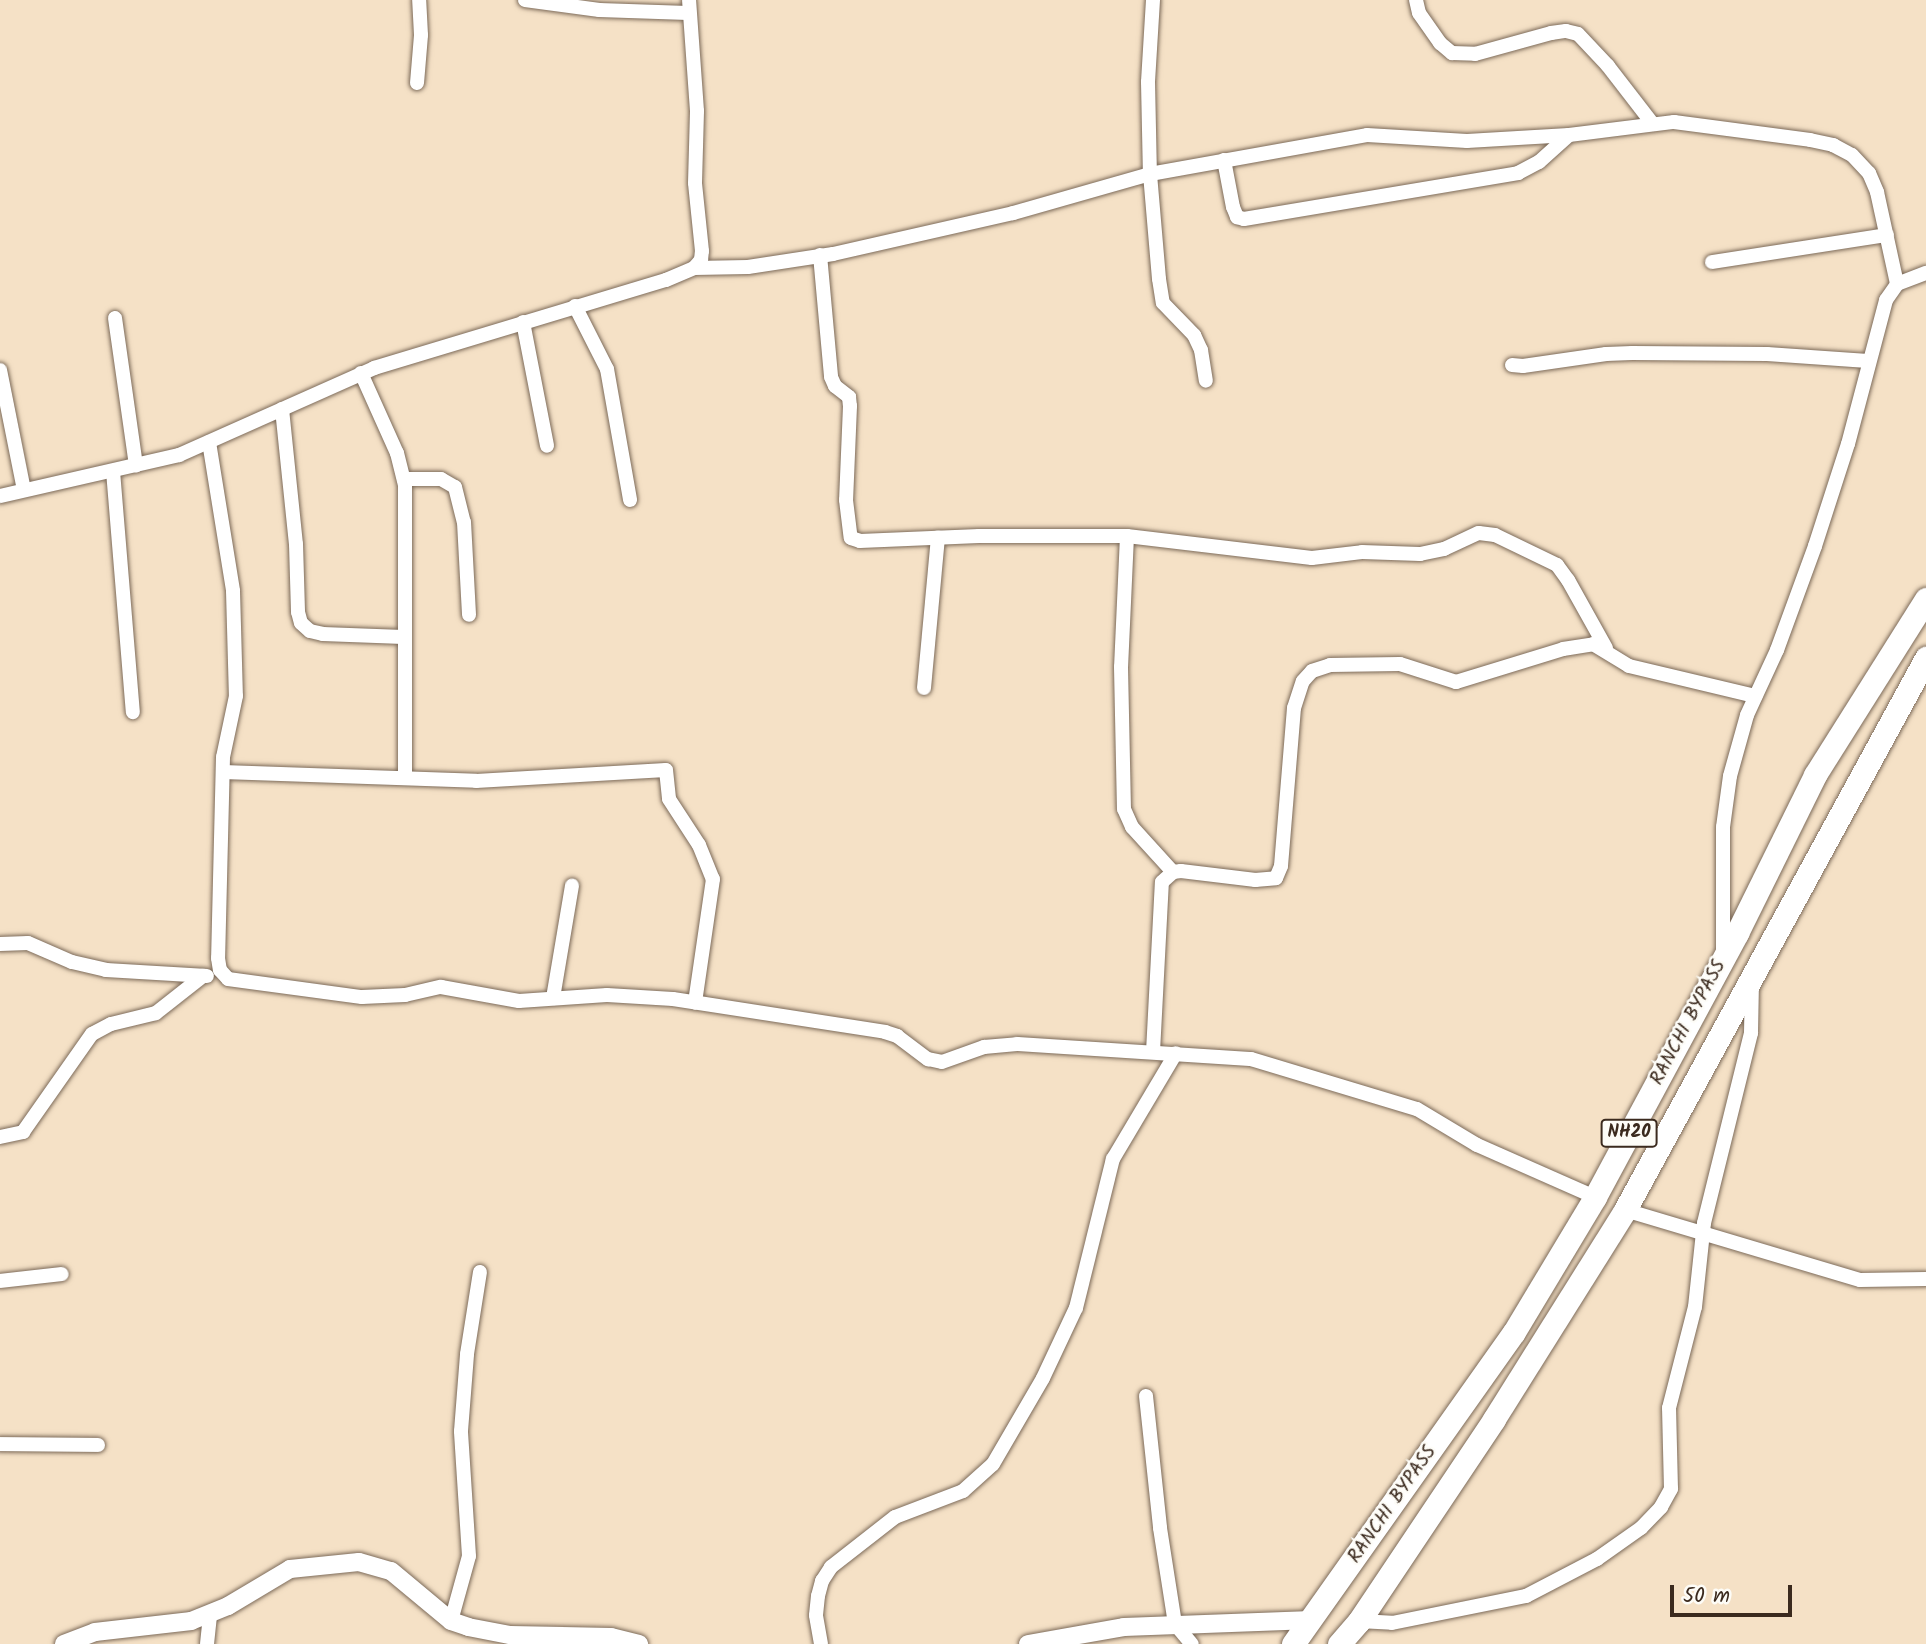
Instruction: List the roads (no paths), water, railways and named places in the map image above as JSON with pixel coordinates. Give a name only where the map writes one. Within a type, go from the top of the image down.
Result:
[{"type":"highway","name":"RANCHI BYPASS","points":[[1293,1644],[1514,1332],[1595,1197],[1723,960],[1815,775],[1926,599]]},
{"type":"highway","name":"RANCHI BYPASS","points":[[1339,1644],[1359,1621],[1494,1419],[1625,1210],[1926,658]]},
{"type":"street","points":[[417,83],[421,35],[419,0]]},
{"type":"street","points":[[525,0],[599,10],[689,7],[697,111],[695,183],[702,251],[701,260],[694,268]]},
{"type":"street","points":[[1153,0],[1148,82],[1150,174],[1163,303],[1194,335],[1201,350],[1206,381]]},
{"type":"street","points":[[1416,0],[1426,23],[1440,43],[1452,53],[1475,54],[1550,33],[1566,31],[1578,34],[1608,66],[1652,123]]},
{"type":"street","points":[[0,495],[179,455],[361,373],[523,321],[666,280],[694,268],[748,267],[820,256],[1013,213],[1150,174],[1367,135],[1467,141],[1569,135],[1652,123],[1733,128],[1833,145],[1852,155],[1869,173],[1877,192],[1897,284]]},
{"type":"street","points":[[1224,160],[1233,207],[1237,216],[1244,219],[1518,173],[1539,162],[1569,135]]},
{"type":"street","points":[[1712,262],[1887,235]]},
{"type":"street","points":[[820,256],[831,377],[835,386],[849,397],[850,406],[846,500],[851,538],[860,541],[1128,536],[1312,558],[1362,552],[1420,554],[1444,549],[1479,533],[1495,535],[1556,565],[1568,580],[1606,649]]},
{"type":"street","points":[[1723,960],[1723,827],[1730,776],[1746,715],[1777,650],[1811,558],[1848,444],[1886,300],[1897,284],[1926,273]]},
{"type":"street","points":[[575,306],[607,369],[630,500]]},
{"type":"street","points":[[115,318],[136,466]]},
{"type":"street","points":[[523,321],[547,446]]},
{"type":"street","points":[[1512,365],[1524,366],[1606,354],[1632,353],[1767,354],[1868,361]]},
{"type":"street","points":[[0,370],[24,490]]},
{"type":"street","points":[[361,373],[397,453],[404,479],[405,778]]},
{"type":"street","points":[[282,409],[301,622],[310,631],[323,634],[403,637]]},
{"type":"street","points":[[209,442],[233,591],[236,696],[225,743],[223,772],[218,958],[220,970],[228,979]]},
{"type":"street","points":[[113,471],[133,712]]},
{"type":"street","points":[[404,479],[441,478],[456,487],[464,523],[469,615]]},
{"type":"street","points":[[1128,536],[1121,667],[1124,809],[1132,827],[1173,872],[1255,880],[1276,878],[1281,866],[1294,708],[1303,681],[1312,671],[1330,665],[1400,664],[1456,682],[1572,647],[1593,644],[1606,649],[1629,666],[1755,696]]},
{"type":"street","points":[[924,688],[938,538]]},
{"type":"street","points":[[223,772],[476,781],[666,770],[670,778],[669,799],[699,845],[713,878],[695,1003]]},
{"type":"street","points":[[1153,1052],[1162,882],[1173,872]]},
{"type":"street","points":[[554,998],[572,887]]},
{"type":"street","points":[[0,944],[28,943],[72,962],[106,970],[203,976],[362,997],[405,995],[441,987],[519,1001],[607,995],[695,1003],[884,1032],[897,1036],[928,1059],[943,1062],[998,1044],[1176,1053],[1271,1063],[1348,1091],[1417,1109],[1477,1145],[1595,1197]]},
{"type":"street","points":[[0,1137],[18,1136],[23,1132],[92,1034],[100,1027],[156,1013],[203,976]]},
{"type":"street","points":[[1359,1621],[1392,1623],[1526,1596],[1597,1559],[1641,1528],[1661,1507],[1671,1489],[1669,1408],[1695,1307],[1703,1232],[1751,1033],[1752,979]]},
{"type":"street","points":[[821,1644],[816,1615],[818,1595],[822,1581],[831,1567],[895,1517],[963,1491],[993,1464],[1043,1378],[1076,1308],[1113,1159],[1176,1053]]},
{"type":"street","points":[[1625,1210],[1860,1280],[1926,1279]]},
{"type":"street","points":[[451,1621],[469,1556],[461,1431],[467,1354],[480,1272]]},
{"type":"street","points":[[0,1281],[62,1274]]},
{"type":"street","points":[[1146,1395],[1160,1528],[1175,1624],[1192,1644]]},
{"type":"street","points":[[0,1444],[98,1445]]},
{"type":"street","points":[[64,1644],[95,1632],[172,1626],[210,1615],[290,1569],[359,1562],[391,1571],[451,1621],[510,1635],[588,1636],[639,1644]]},
{"type":"street","points":[[207,1644],[210,1615]]},
{"type":"street","points":[[1028,1644],[1124,1627],[1312,1620]]}]
